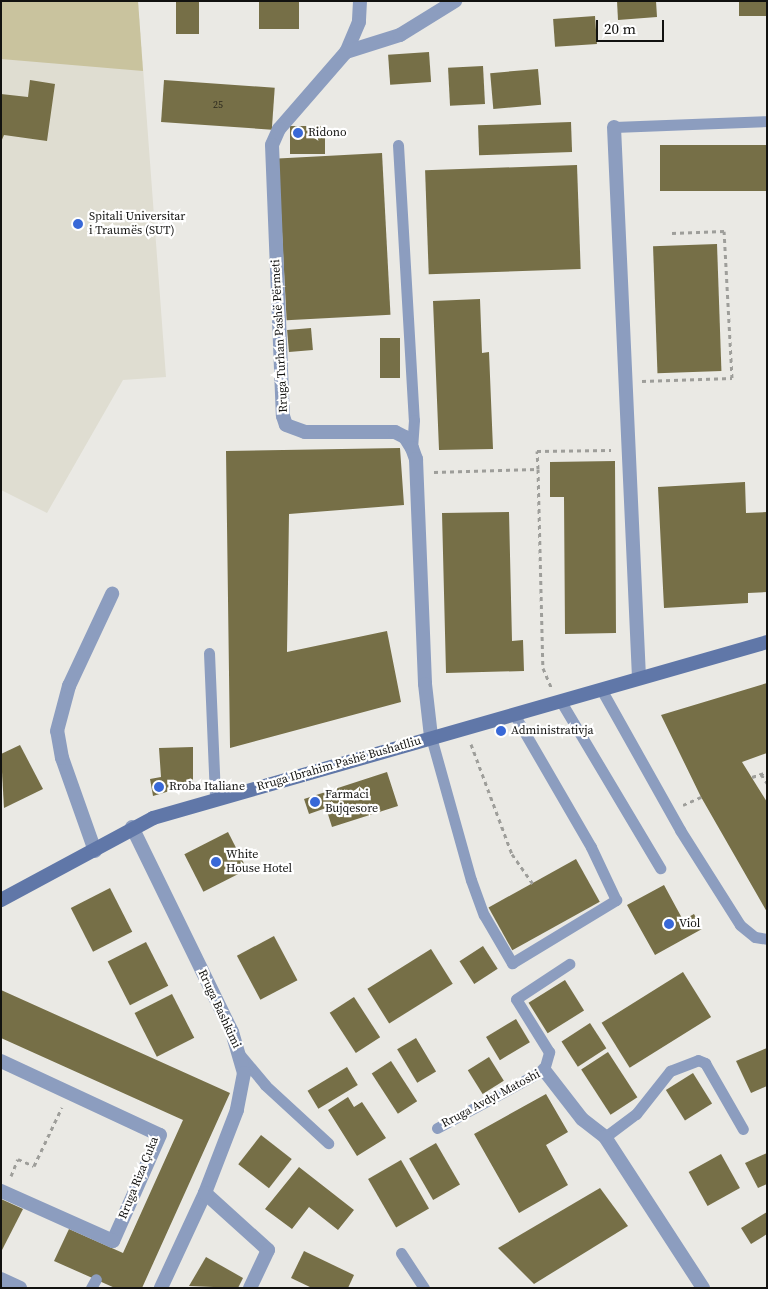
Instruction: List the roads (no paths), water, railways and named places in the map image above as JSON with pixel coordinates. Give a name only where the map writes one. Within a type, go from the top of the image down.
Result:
[{"type":"main road","name":"Rruga Ibrahim Pashë Bushatlliu","points":[[1,900],[95,850],[132,827],[215,799],[767,642]]},
{"type":"street","name":"Rruga Turhan Pashë Përmeti","points":[[360,1],[359,22],[346,52],[327,78],[288,118],[272,145],[283,416],[286,425],[305,432],[395,432],[405,437],[412,448]]},
{"type":"street","points":[[346,52],[400,35],[455,1]]},
{"type":"street","points":[[614,127],[639,677]]},
{"type":"street","points":[[412,448],[416,473],[425,684],[431,737]]},
{"type":"street","points":[[95,850],[62,758],[57,732],[68,686],[112,594]]},
{"type":"street","name":"Rruga Bashkimi","points":[[132,827],[241,1056],[242,1090],[205,1193]]},
{"type":"street","name":"Rruga Riza Çuka","points":[[1,1061],[160,1135],[112,1245],[2,1191]]},
{"type":"street","name":"Rruga Avdyl Matoshi","points":[[544,1070],[582,1119],[605,1137],[703,1288]]},
{"type":"street","points":[[161,1288],[205,1193],[268,1250],[250,1288]]},
{"type":"street","points":[[1,1279],[20,1288]]},
{"type":"lane","points":[[614,127],[767,121]]},
{"type":"lane","points":[[398,145],[414,420],[412,448]]},
{"type":"lane","points":[[209,654],[215,799]]},
{"type":"lane","points":[[601,688],[680,830],[740,925],[755,937],[767,939]]},
{"type":"lane","points":[[558,701],[660,868]]},
{"type":"lane","name":"Rruga Ibrahim Pashë Bushatlliu","points":[[431,737],[470,880],[484,915],[512,963],[616,900],[591,847],[514,714]]},
{"type":"lane","points":[[544,1070],[549,1052],[516,999],[569,964]]},
{"type":"lane","points":[[241,1056],[266,1085],[328,1143]]},
{"type":"lane","points":[[605,1137],[636,1114],[670,1071],[698,1060],[705,1063],[743,1129]]},
{"type":"lane","name":"Rruga Avdyl Matoshi","points":[[437,1128],[544,1070]]},
{"type":"lane","points":[[401,1253],[424,1288]]},
{"type":"place","name":"Ridono","points":[[298,133]]},
{"type":"place","name":"Spitali Universitar i Traumës (SUT)","points":[[78,224]]},
{"type":"place","name":"Administrativja","points":[[501,731]]},
{"type":"place","name":"Rroba Italiane","points":[[159,787]]},
{"type":"place","name":"Farmaci Bujqesore","points":[[315,802]]},
{"type":"place","name":"White House Hotel","points":[[216,862]]},
{"type":"place","name":"Viol","points":[[669,924]]}]
